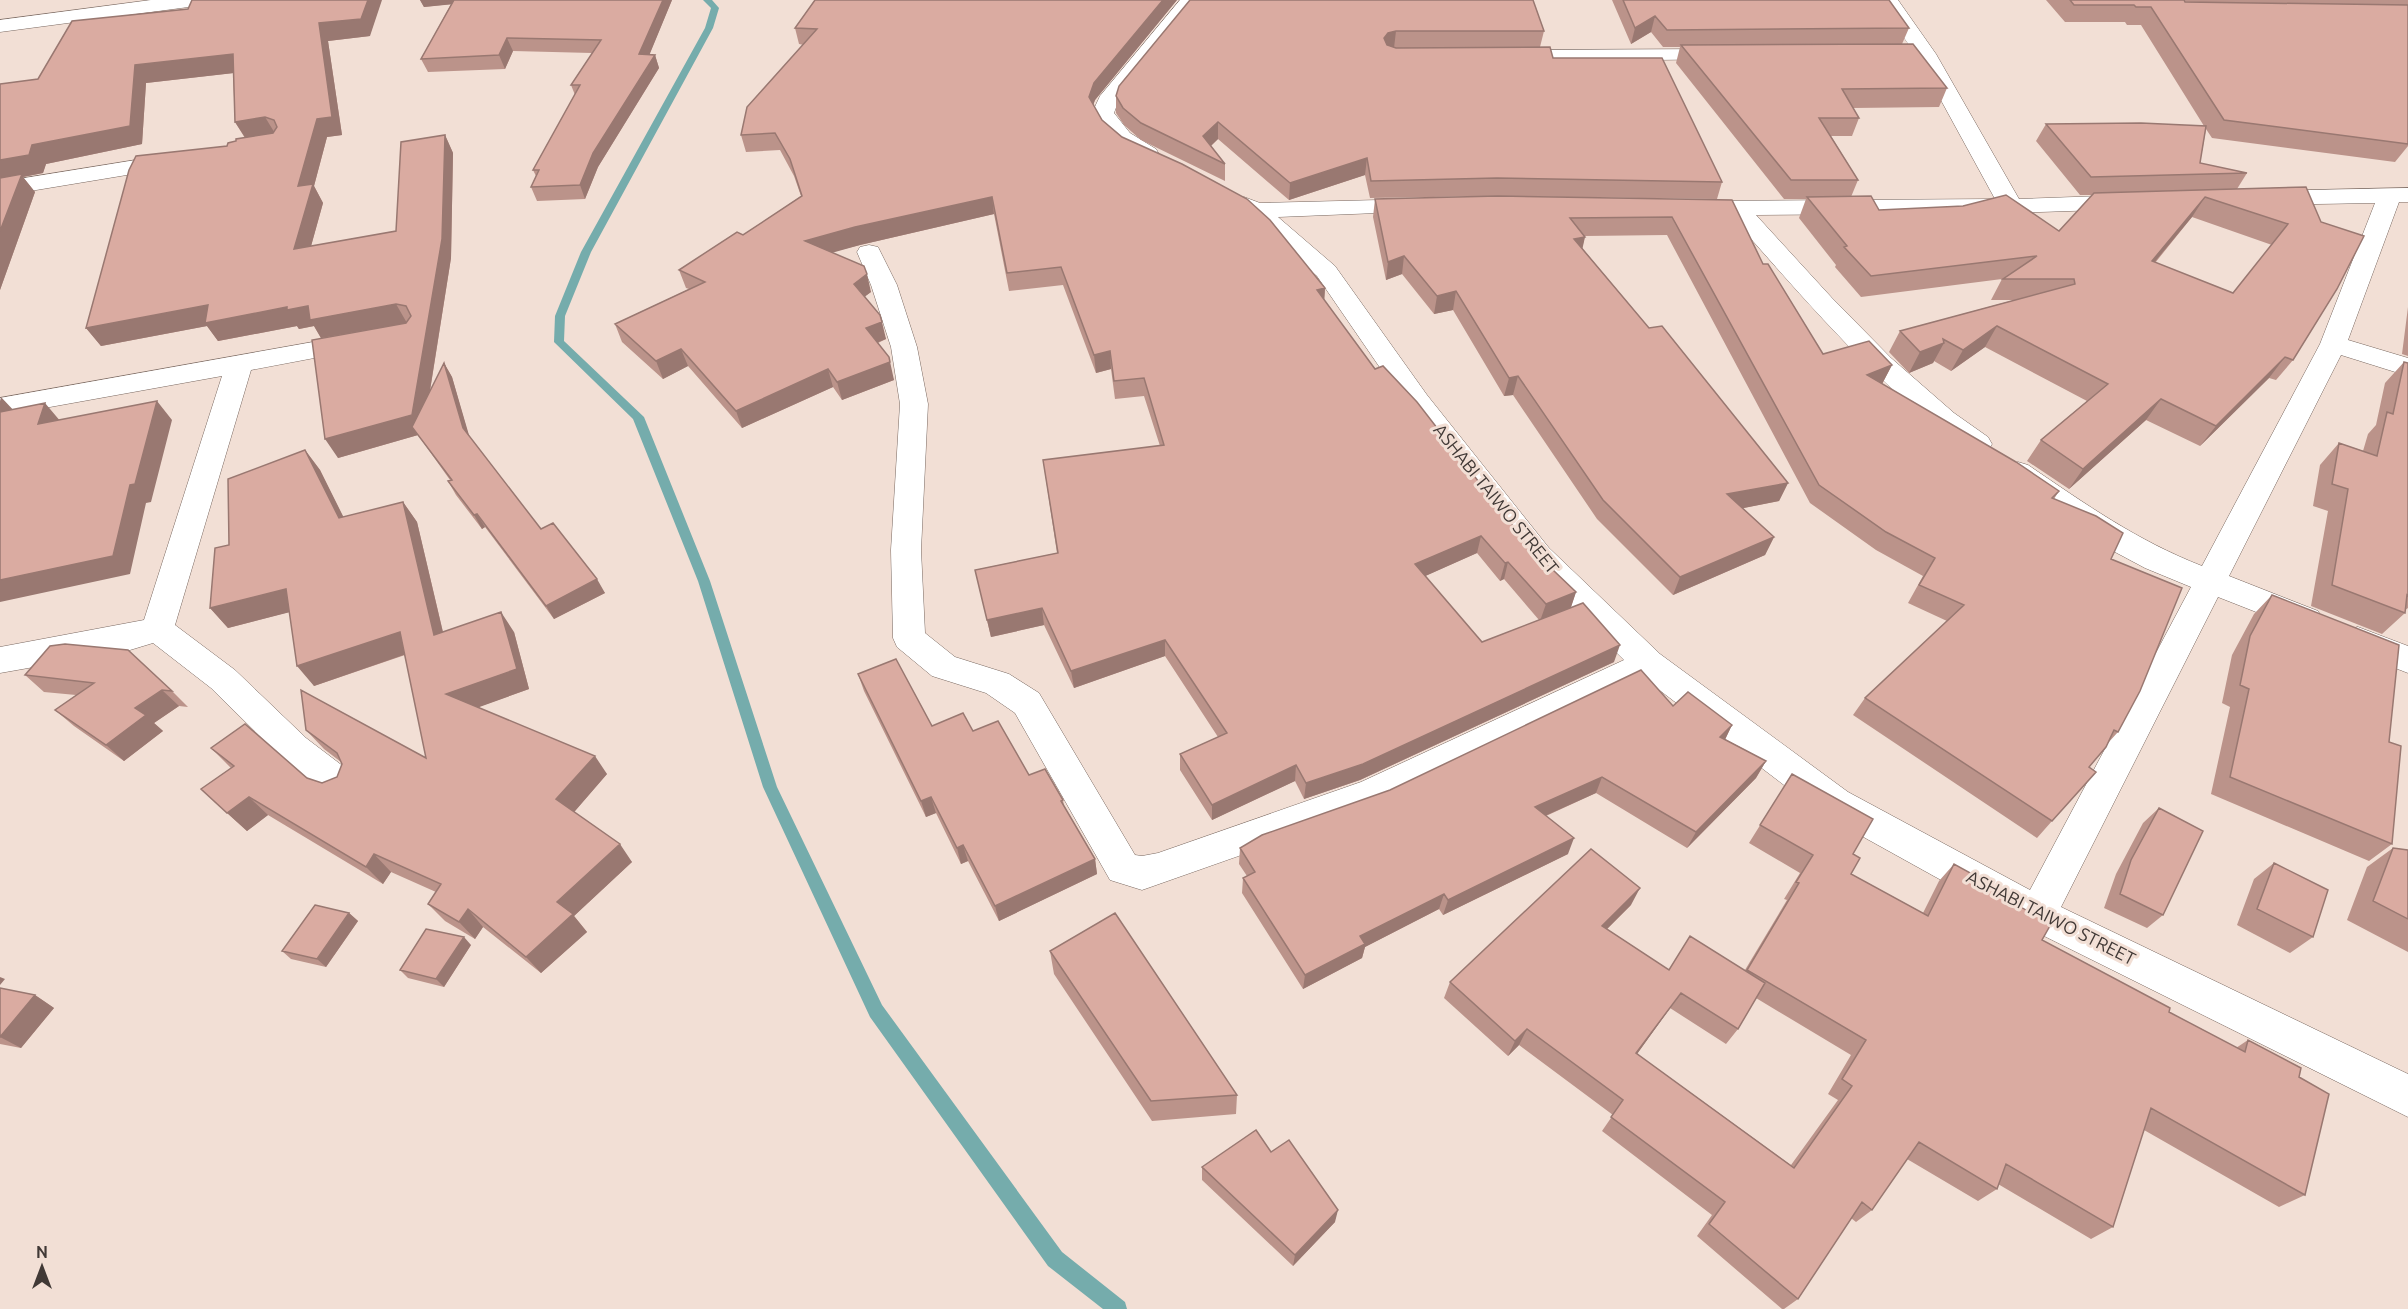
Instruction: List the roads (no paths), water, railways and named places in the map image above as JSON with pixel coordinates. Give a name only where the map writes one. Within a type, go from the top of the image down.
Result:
[{"type":"street","points":[[0,26],[196,0]]},
{"type":"street","points":[[1172,165],[1132,147],[1113,130],[1103,113],[1108,101],[1190,0]]},
{"type":"street","points":[[1888,0],[1926,54],[2010,206]]},
{"type":"street","points":[[1851,55],[1926,54]]},
{"type":"street","points":[[1488,56],[1746,55]]},
{"type":"street","points":[[0,189],[195,157]]},
{"type":"street","name":"ASHABI TAIWO STREET","points":[[1219,190],[1256,210],[1326,271],[1417,401],[1538,556],[1648,663],[1835,803],[2037,914],[2408,1096]]},
{"type":"street","points":[[2037,914],[2333,344],[2399,195],[2247,199]]},
{"type":"street","points":[[1668,208],[2010,206],[2153,202]]},
{"type":"street","points":[[1256,210],[1446,206]]},
{"type":"street","points":[[1738,209],[1903,387],[1946,423],[2111,536],[2156,560],[2408,660]]},
{"type":"street","points":[[869,252],[884,285],[904,347],[914,404],[906,550],[909,638],[944,667],[997,682],[1027,703],[1123,868],[1142,873],[1158,870],[1372,793],[1648,663]]},
{"type":"street","points":[[0,407],[385,337]]},
{"type":"street","points":[[2333,344],[2408,367]]},
{"type":"street","points":[[158,628],[239,364]]},
{"type":"street","points":[[0,660],[130,637],[158,628]]},
{"type":"street","points":[[158,628],[223,679],[294,748],[339,784]]},
{"type":"waterway","points":[[707,0],[715,8],[709,28],[586,252],[560,316],[559,342],[638,417],[704,581],[770,787],[876,1011],[1055,1259],[1118,1309]]}]
